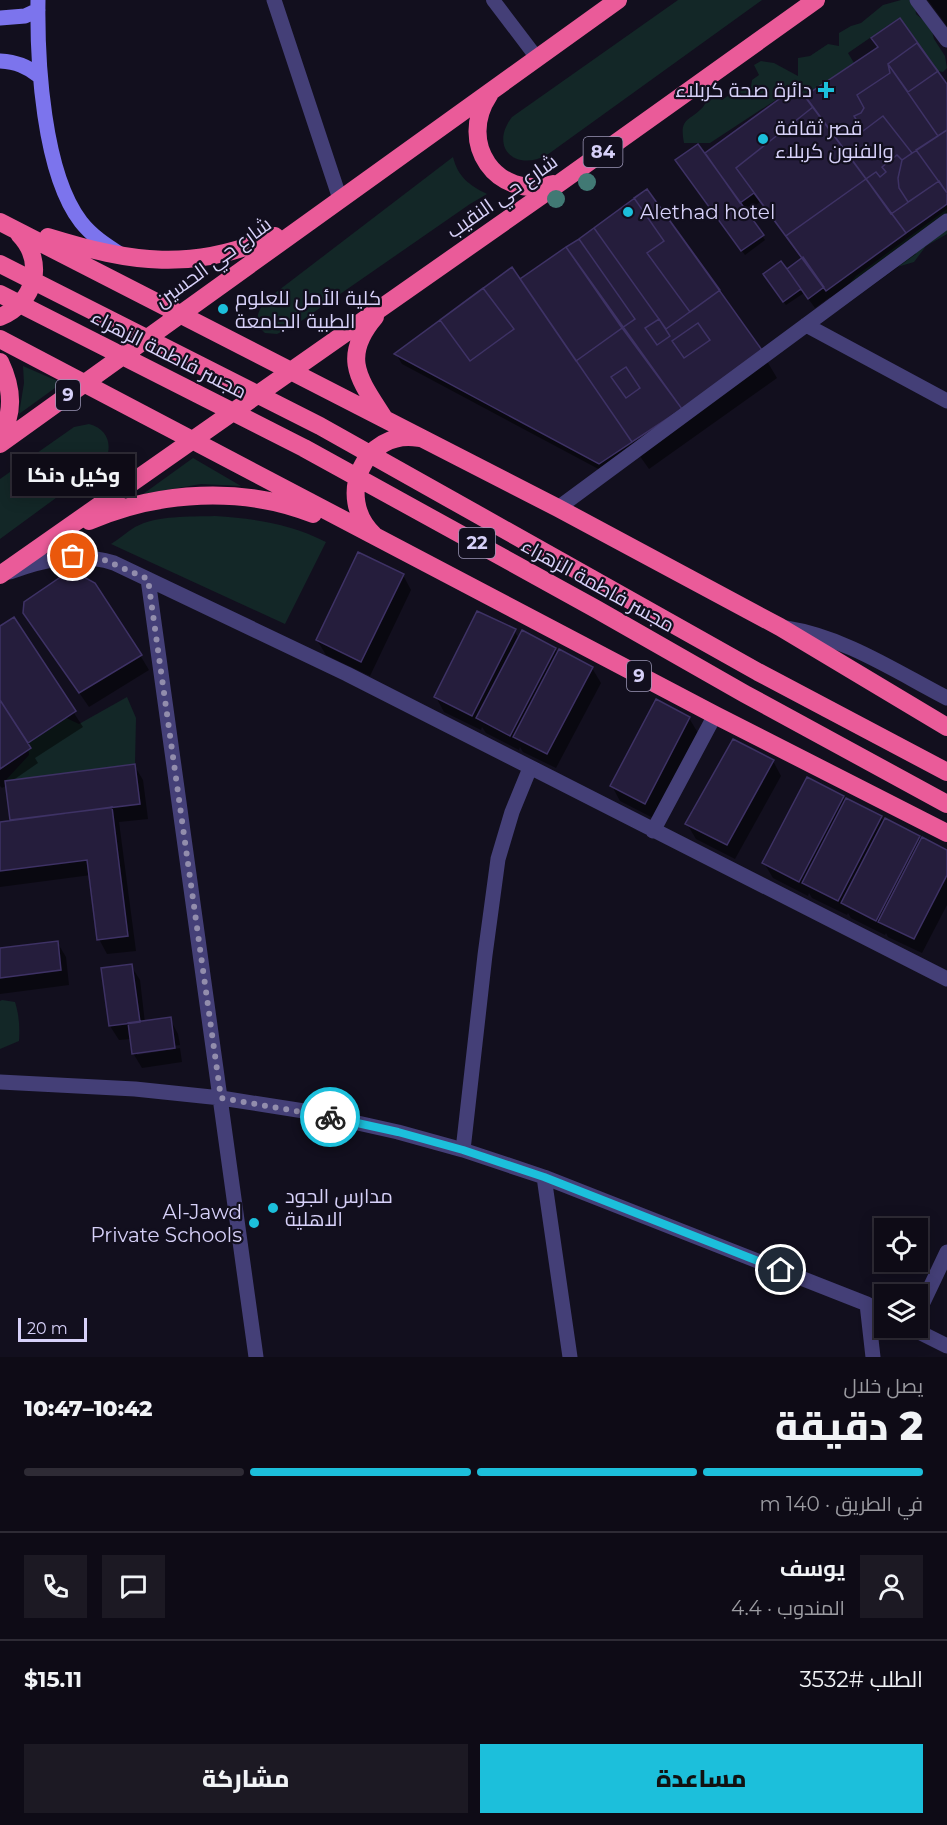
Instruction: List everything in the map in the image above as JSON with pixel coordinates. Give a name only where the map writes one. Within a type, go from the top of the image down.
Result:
[{"type":"highway","points":[[1,223],[58,241],[123,256],[168,261],[209,258],[250,247],[307,223],[618,0]]},
{"type":"highway","name":"شارع حي النقيب","points":[[388,302],[816,0]]},
{"type":"highway","points":[[492,91],[481,107],[476,127],[478,147],[487,165],[502,179],[521,187],[541,188],[561,182]]},
{"type":"highway","points":[[1,223],[558,508],[780,627],[947,727]]},
{"type":"highway","points":[[0,317],[18,307],[26,299],[34,278],[35,267],[28,245],[17,232],[1,223]]},
{"type":"highway","name":"شارع حي الحسين","points":[[0,444],[307,223]]},
{"type":"highway","name":"مجسر فاطمة الزهراء","points":[[0,264],[320,426],[758,672],[947,772]]},
{"type":"highway","name":"مجسر فاطمة الزهراء","points":[[0,294],[304,448],[947,804]]},
{"type":"highway","points":[[385,419],[361,383],[356,357],[363,333],[388,302]]},
{"type":"highway","name":"84","points":[[244,404],[388,302]]},
{"type":"highway","points":[[0,339],[193,439],[382,542]]},
{"type":"highway","points":[[0,362],[10,389],[11,404],[8,420],[0,436]]},
{"type":"highway","name":"9","points":[[0,575],[244,404]]},
{"type":"highway","points":[[382,542],[371,533],[357,508],[356,480],[361,467],[375,450],[393,439],[406,436],[433,444]]},
{"type":"highway","name":"9","points":[[54,537],[100,516],[166,498],[210,495],[248,498],[287,505],[382,542],[947,833]]},
{"type":"main road","points":[[0,18],[25,16],[38,5]]},
{"type":"main road","points":[[38,5],[39,76],[51,146],[66,194],[76,216],[89,232],[123,256]]},
{"type":"main road","points":[[0,61],[14,61],[28,67],[39,76]]},
{"type":"street","points":[[274,0],[340,199]]},
{"type":"street","points":[[917,0],[947,40]]},
{"type":"street","points":[[558,508],[947,221]]},
{"type":"street","points":[[806,325],[947,401]]},
{"type":"street","points":[[0,575],[42,562],[73,556],[108,561],[347,674],[947,979]]},
{"type":"street","points":[[148,579],[256,1357]]},
{"type":"street","points":[[780,627],[810,632],[835,641],[947,698]]},
{"type":"street","points":[[653,831],[715,715]]},
{"type":"street","points":[[463,1150],[498,859],[512,812],[530,768]]},
{"type":"street","points":[[0,1082],[135,1089],[221,1098],[315,1113],[398,1132],[463,1150],[544,1177],[874,1308]]},
{"type":"street","points":[[544,1177],[570,1357]]},
{"type":"street","points":[[928,1291],[947,1252]]},
{"type":"street","points":[[867,1304],[873,1357]]},
{"type":"street","points":[[928,1336],[947,1346]]},
{"type":"lane","points":[[493,0],[537,58]]},
{"type":"green space","points":[[678,0],[762,0],[547,155],[525,160],[509,154],[503,138],[512,117]]},
{"type":"green space","points":[[901,0],[915,0],[916,14],[931,27],[934,39],[945,56],[947,68],[943,72],[938,71],[899,18],[848,53],[854,63],[805,96],[797,86],[710,143],[684,143],[684,124],[703,107],[710,94],[722,100],[739,88],[751,87],[752,80],[759,75],[754,65],[761,61],[774,63],[798,76],[798,58],[810,56],[828,44],[839,46],[839,33],[861,23],[883,5]]},
{"type":"green space","points":[[453,157],[465,180],[487,194],[294,326],[277,334],[265,333],[261,329],[258,317],[266,300]]},
{"type":"green space","points":[[947,209],[947,234],[926,246],[914,262],[897,267],[835,300],[856,276]]},
{"type":"green space","points":[[23,366],[62,383],[19,414],[24,383]]},
{"type":"green space","points":[[89,424],[105,434],[109,450],[105,462],[0,539],[0,479],[74,427]]},
{"type":"green space","points":[[193,458],[241,486],[201,484],[143,494]]},
{"type":"green space","points":[[215,516],[272,523],[299,530],[326,542],[285,624],[111,544],[135,527],[154,520]]},
{"type":"green space","points":[[127,697],[136,718],[135,764],[5,781],[29,755],[28,743],[51,728],[60,715],[79,724]]},
{"type":"green space","points":[[0,1001],[15,1002],[19,1041],[0,1049]]},
{"type":"building","points":[[900,18],[947,84],[947,204],[906,233],[805,96],[878,47],[871,38]]},
{"type":"building","points":[[917,43],[947,84],[947,193],[939,181],[891,214],[866,179],[876,172],[880,177],[886,172],[882,167],[897,155],[902,160],[912,153],[883,116],[863,131],[854,116],[861,113],[864,108],[857,95],[890,73],[888,64]]},
{"type":"building","points":[[917,43],[947,84],[947,193],[939,181],[908,202],[899,188],[898,178],[902,160],[938,136],[888,64]]},
{"type":"building","points":[[917,43],[938,71],[908,92],[888,64]]},
{"type":"building","points":[[797,86],[906,233],[826,291],[754,193],[740,203],[705,153]]},
{"type":"building","points":[[813,107],[906,233],[826,291],[736,168]]},
{"type":"building","points":[[947,130],[947,193],[916,150]]},
{"type":"building","points":[[698,144],[764,235],[741,251],[675,160]]},
{"type":"building","points":[[866,179],[906,233],[826,291],[786,236]]},
{"type":"building","points":[[647,189],[762,350],[682,409],[622,328],[635,319],[579,239]]},
{"type":"building","points":[[647,189],[720,290],[666,329],[594,228]]},
{"type":"building","points":[[647,189],[720,290],[690,312],[647,253],[664,241],[634,198]]},
{"type":"building","points":[[579,239],[635,319],[622,328],[566,247]]},
{"type":"building","points":[[566,247],[682,409],[632,442],[520,279]]},
{"type":"building","points":[[566,247],[622,328],[576,361],[520,279]]},
{"type":"building","points":[[803,257],[824,287],[808,299],[801,289],[783,302],[763,274],[781,261],[787,269]]},
{"type":"building","points":[[803,257],[824,287],[808,299],[787,269]]},
{"type":"building","points":[[512,267],[632,442],[599,464],[394,354]]},
{"type":"building","points":[[483,288],[514,329],[470,361],[440,320]]},
{"type":"building","points":[[659,319],[670,336],[657,345],[645,328]]},
{"type":"building","points":[[698,323],[710,340],[684,358],[672,341]]},
{"type":"building","points":[[626,367],[640,388],[626,398],[611,377]]},
{"type":"building","points":[[358,552],[404,574],[361,662],[316,640]]},
{"type":"building","points":[[65,574],[82,576],[95,583],[142,655],[79,693],[23,613],[24,602]]},
{"type":"building","points":[[477,611],[516,629],[472,716],[434,697]]},
{"type":"building","points":[[14,617],[76,711],[28,743],[0,700],[0,626]]},
{"type":"building","points":[[522,630],[556,648],[510,736],[476,718]]},
{"type":"building","points":[[559,649],[593,667],[547,754],[513,737]]},
{"type":"building","points":[[656,699],[690,717],[645,804],[610,786]]},
{"type":"building","points":[[0,700],[31,748],[0,769]]},
{"type":"building","points":[[733,739],[774,760],[727,845],[685,824]]},
{"type":"building","points":[[135,764],[140,804],[10,820],[5,781]]},
{"type":"building","points":[[807,777],[844,796],[799,882],[762,863]]},
{"type":"building","points":[[846,798],[882,816],[838,901],[802,883]]},
{"type":"building","points":[[112,807],[128,936],[97,940],[87,860],[0,871],[0,822]]},
{"type":"building","points":[[885,818],[920,836],[876,921],[841,903]]},
{"type":"building","points":[[922,837],[947,850],[947,875],[914,939],[878,922]]},
{"type":"building","points":[[58,941],[61,970],[0,978],[0,948]]},
{"type":"building","points":[[132,964],[140,1022],[109,1026],[101,968]]},
{"type":"building","points":[[171,1017],[175,1048],[132,1054],[128,1023]]},
{"type":"way so far","points":[[73,556],[102,559],[148,579],[221,1098],[330,1117]]},
{"type":"place","name":"دائرة صحة كربلاء","points":[[826,90]]},
{"type":"place","name":"قصر ثقافة والفنون كربلاء","points":[[763,139]]},
{"type":"place","name":"Alethad hotel","points":[[628,212]]},
{"type":"place","name":"كلية الأمل للعلوم الطبية الجامعة","points":[[223,309]]},
{"type":"place","name":"وكيل دنكا","points":[[73,556]]},
{"type":"place","name":"مدارس الجود الاهلية","points":[[273,1208]]},
{"type":"place","name":"Al-Jawd Private Schools","points":[[254,1223]]},
{"type":"route","points":[[330,1117],[398,1132],[463,1150],[544,1177],[781,1270]]}]
